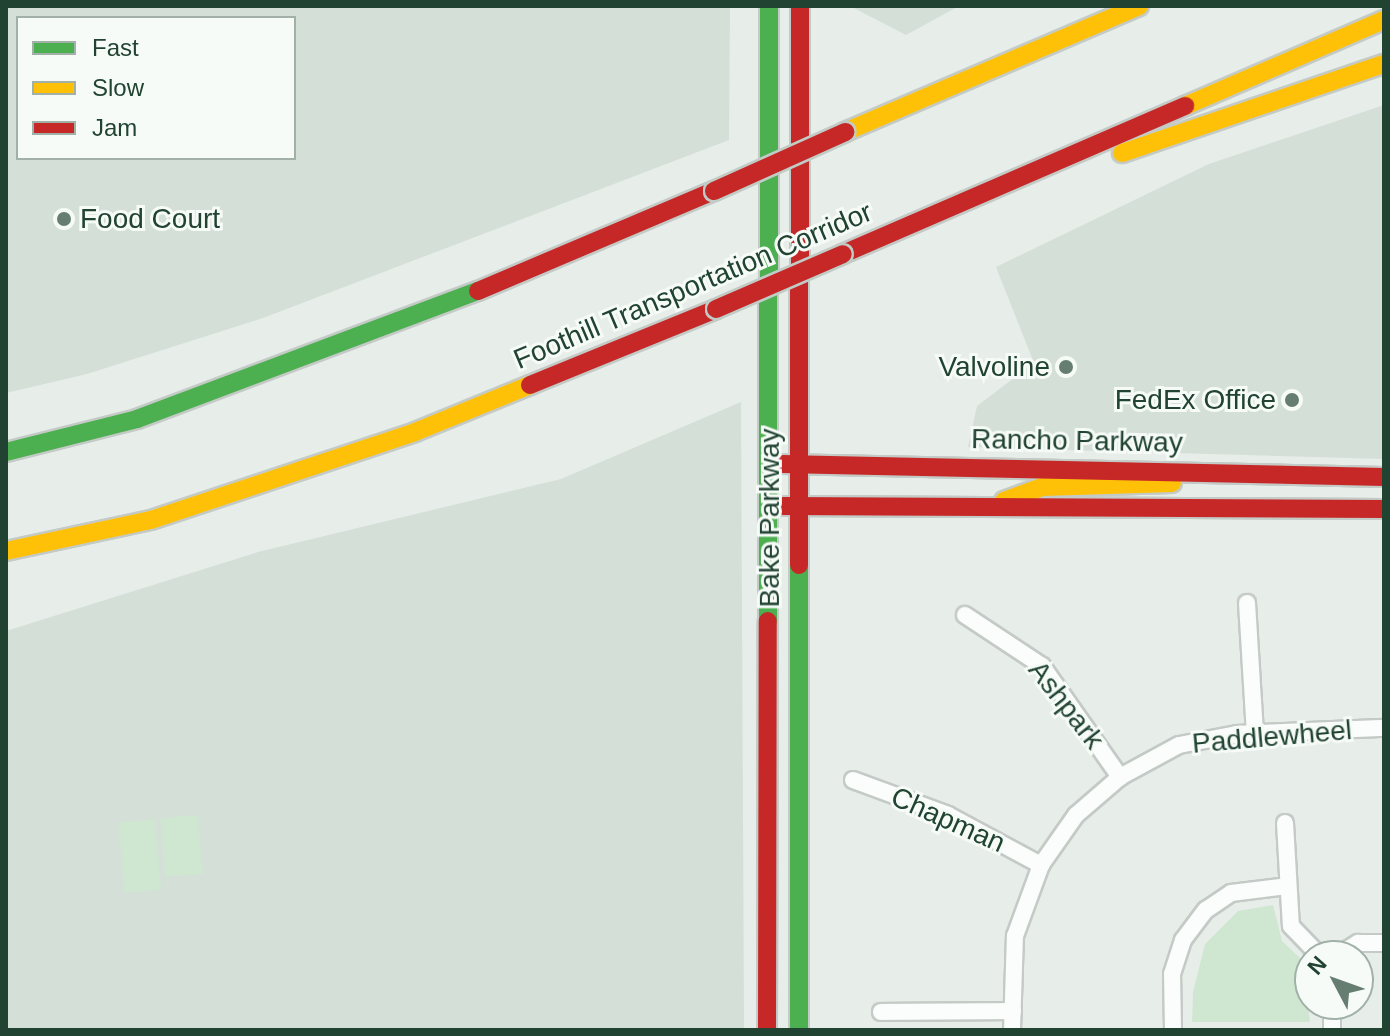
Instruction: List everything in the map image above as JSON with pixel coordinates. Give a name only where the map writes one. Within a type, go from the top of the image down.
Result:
[{"type":"main road","name":"Bake Parkway","points":[[767,1030],[769,6]]},
{"type":"main road","name":"Bake Parkway","points":[[799,1030],[800,6]]},
{"type":"main road","points":[[845,132],[1089,6]]},
{"type":"main road","points":[[6,452],[137,419],[419,316],[1139,6]]},
{"type":"main road","name":"Foothill Transportation Corridor","points":[[6,551],[151,520],[415,432],[716,309],[1384,20]]},
{"type":"main road","points":[[1057,162],[1123,152],[1384,64]]},
{"type":"main road","points":[[6,441],[137,419]]},
{"type":"main road","name":"Rancho Parkway","points":[[768,464],[1384,477]]},
{"type":"main road","points":[[986,507],[1042,487],[1155,487],[1175,483],[1179,471]]},
{"type":"main road","points":[[768,506],[1384,509]]},
{"type":"main road","points":[[6,559],[151,520]]},
{"type":"street","points":[[1247,603],[1255,733]]},
{"type":"street","name":"Ashpark","points":[[965,615],[1042,666],[1120,777]]},
{"type":"street","name":"Paddlewheel","points":[[1012,1030],[1015,936],[1041,865],[1076,815],[1120,777],[1179,745],[1255,733],[1384,728]]},
{"type":"street","name":"Chapman","points":[[853,780],[948,815],[1041,865]]},
{"type":"street","points":[[1285,823],[1291,926],[1305,940]]},
{"type":"street","points":[[1173,1030],[1172,974],[1190,930],[1231,893],[1287,886]]},
{"type":"street","points":[[881,1012],[1013,1011]]},
{"type":"shaded area","points":[[6,6],[730,6],[729,140],[263,318],[87,374],[6,393]]},
{"type":"shaded area","points":[[850,6],[959,6],[906,35]]},
{"type":"shaded area","points":[[1384,105],[1384,459],[968,447],[977,406],[1034,363],[996,267],[1209,164]]},
{"type":"shaded area","points":[[741,402],[744,1030],[6,1030],[6,631],[258,552],[561,479]]},
{"type":"green space","points":[[198,815],[203,874],[165,877],[160,818]]},
{"type":"green space","points":[[155,819],[161,890],[124,893],[118,822]]},
{"type":"green space","points":[[1273,905],[1282,941],[1294,952],[1294,1020],[1310,1022],[1192,1022],[1193,992],[1205,944],[1238,911]]},
{"type":"traffic: fast","points":[[768,621],[769,6]]},
{"type":"traffic: fast","points":[[6,452],[137,419],[478,291]]},
{"type":"traffic: fast","points":[[799,565],[799,1030]]},
{"type":"traffic: slow","points":[[845,132],[1139,6]]},
{"type":"traffic: slow","points":[[1185,106],[1384,20]]},
{"type":"traffic: slow","points":[[1122,153],[1384,64]]},
{"type":"traffic: slow","points":[[6,551],[151,520],[415,432],[530,385]]},
{"type":"traffic: slow","points":[[1004,501],[1042,487],[1172,483]]},
{"type":"traffic: jam","points":[[799,565],[800,6]]},
{"type":"traffic: jam","points":[[843,254],[1185,106]]},
{"type":"traffic: jam","points":[[714,191],[845,132]]},
{"type":"traffic: jam","points":[[478,291],[714,191]]},
{"type":"traffic: jam","points":[[716,309],[843,254]]},
{"type":"traffic: jam","points":[[530,385],[716,309]]},
{"type":"traffic: jam","points":[[783,464],[1384,477]]},
{"type":"traffic: jam","points":[[783,506],[1384,509]]},
{"type":"traffic: jam","points":[[767,1030],[768,621]]},
{"type":"place","name":"Food Court","points":[[64,219]]},
{"type":"place","name":"Valvoline","points":[[1066,367]]},
{"type":"place","name":"FedEx Office","points":[[1292,400]]}]
